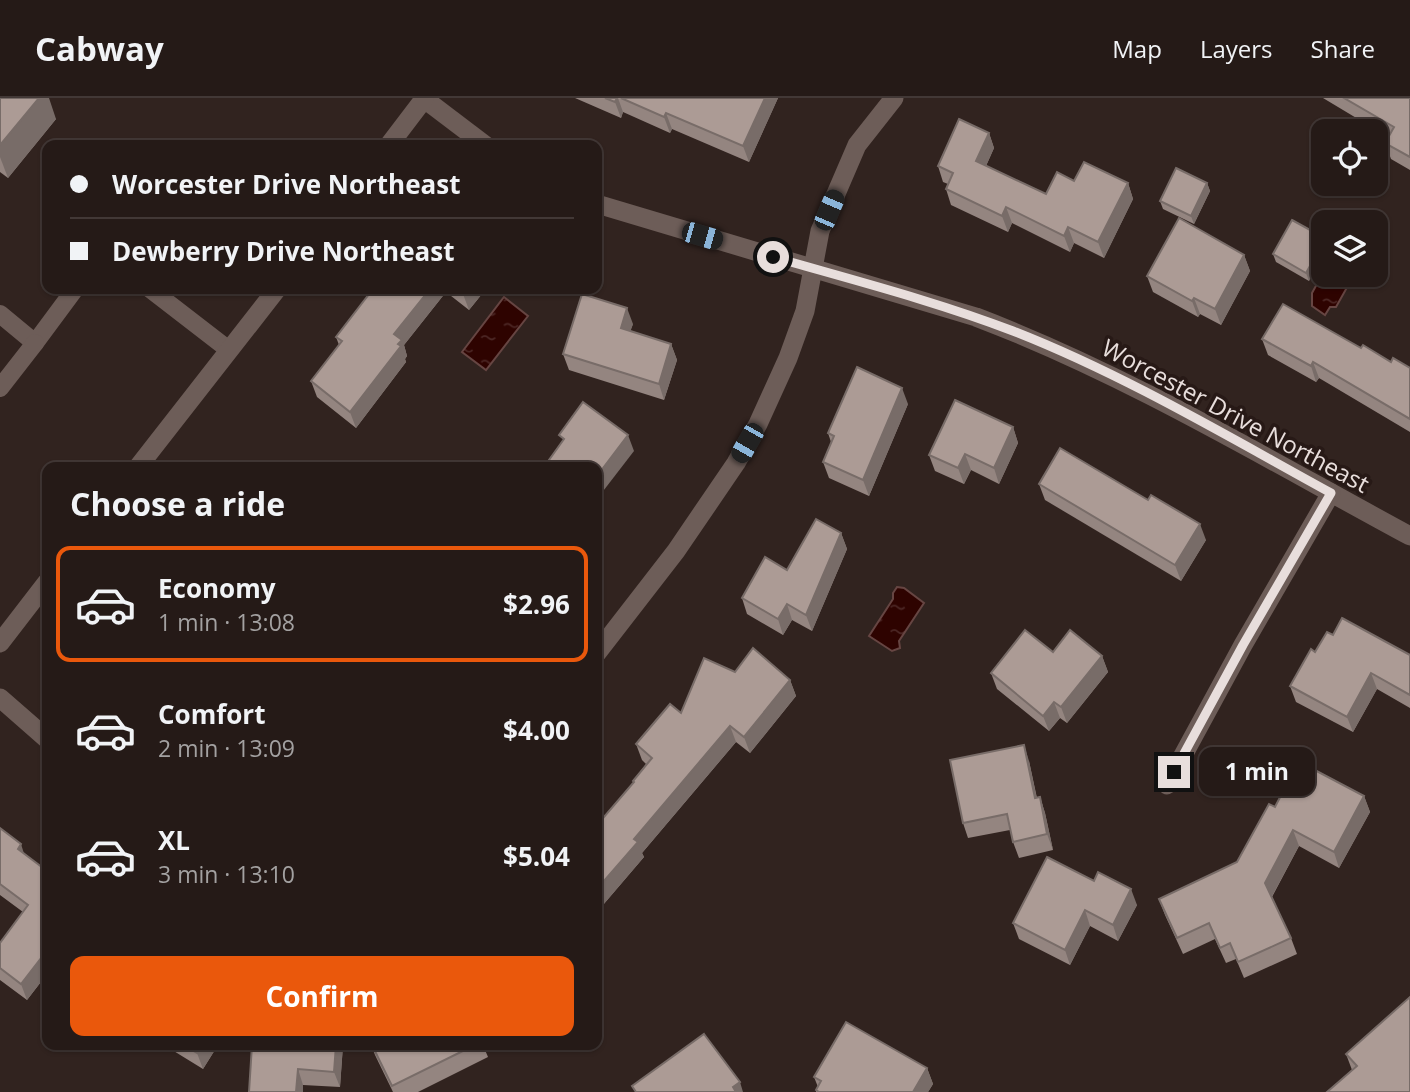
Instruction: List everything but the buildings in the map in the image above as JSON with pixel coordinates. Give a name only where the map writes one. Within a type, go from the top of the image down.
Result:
[{"type":"street","points":[[602,647],[676,551],[747,443],[788,358],[805,311],[820,231],[857,145],[894,98]]},
{"type":"street","points":[[393,140],[424,99],[478,140]]},
{"type":"street","name":"Worcester Drive Northeast","points":[[602,205],[976,317],[1092,365],[1410,536]]},
{"type":"street","points":[[142,462],[273,294]]},
{"type":"street","points":[[1167,785],[1236,656],[1331,493]]},
{"type":"street","points":[[0,643],[42,588]]},
{"type":"street","points":[[0,698],[42,735]]},
{"type":"lane","points":[[0,388],[71,294]]},
{"type":"lane","points":[[156,294],[229,350]]},
{"type":"lane","points":[[0,314],[35,343]]},
{"type":"water","points":[[1315,287],[1347,287],[1336,307],[1330,307],[1325,315],[1312,306],[1312,293]]},
{"type":"water","points":[[504,297],[528,316],[486,370],[462,352]]},
{"type":"water","points":[[897,587],[904,588],[924,603],[899,641],[900,648],[892,651],[869,636],[893,599]]},
{"type":"route","points":[[773,257],[976,317],[1015,332],[1098,368],[1331,493],[1243,645],[1174,772]]}]
